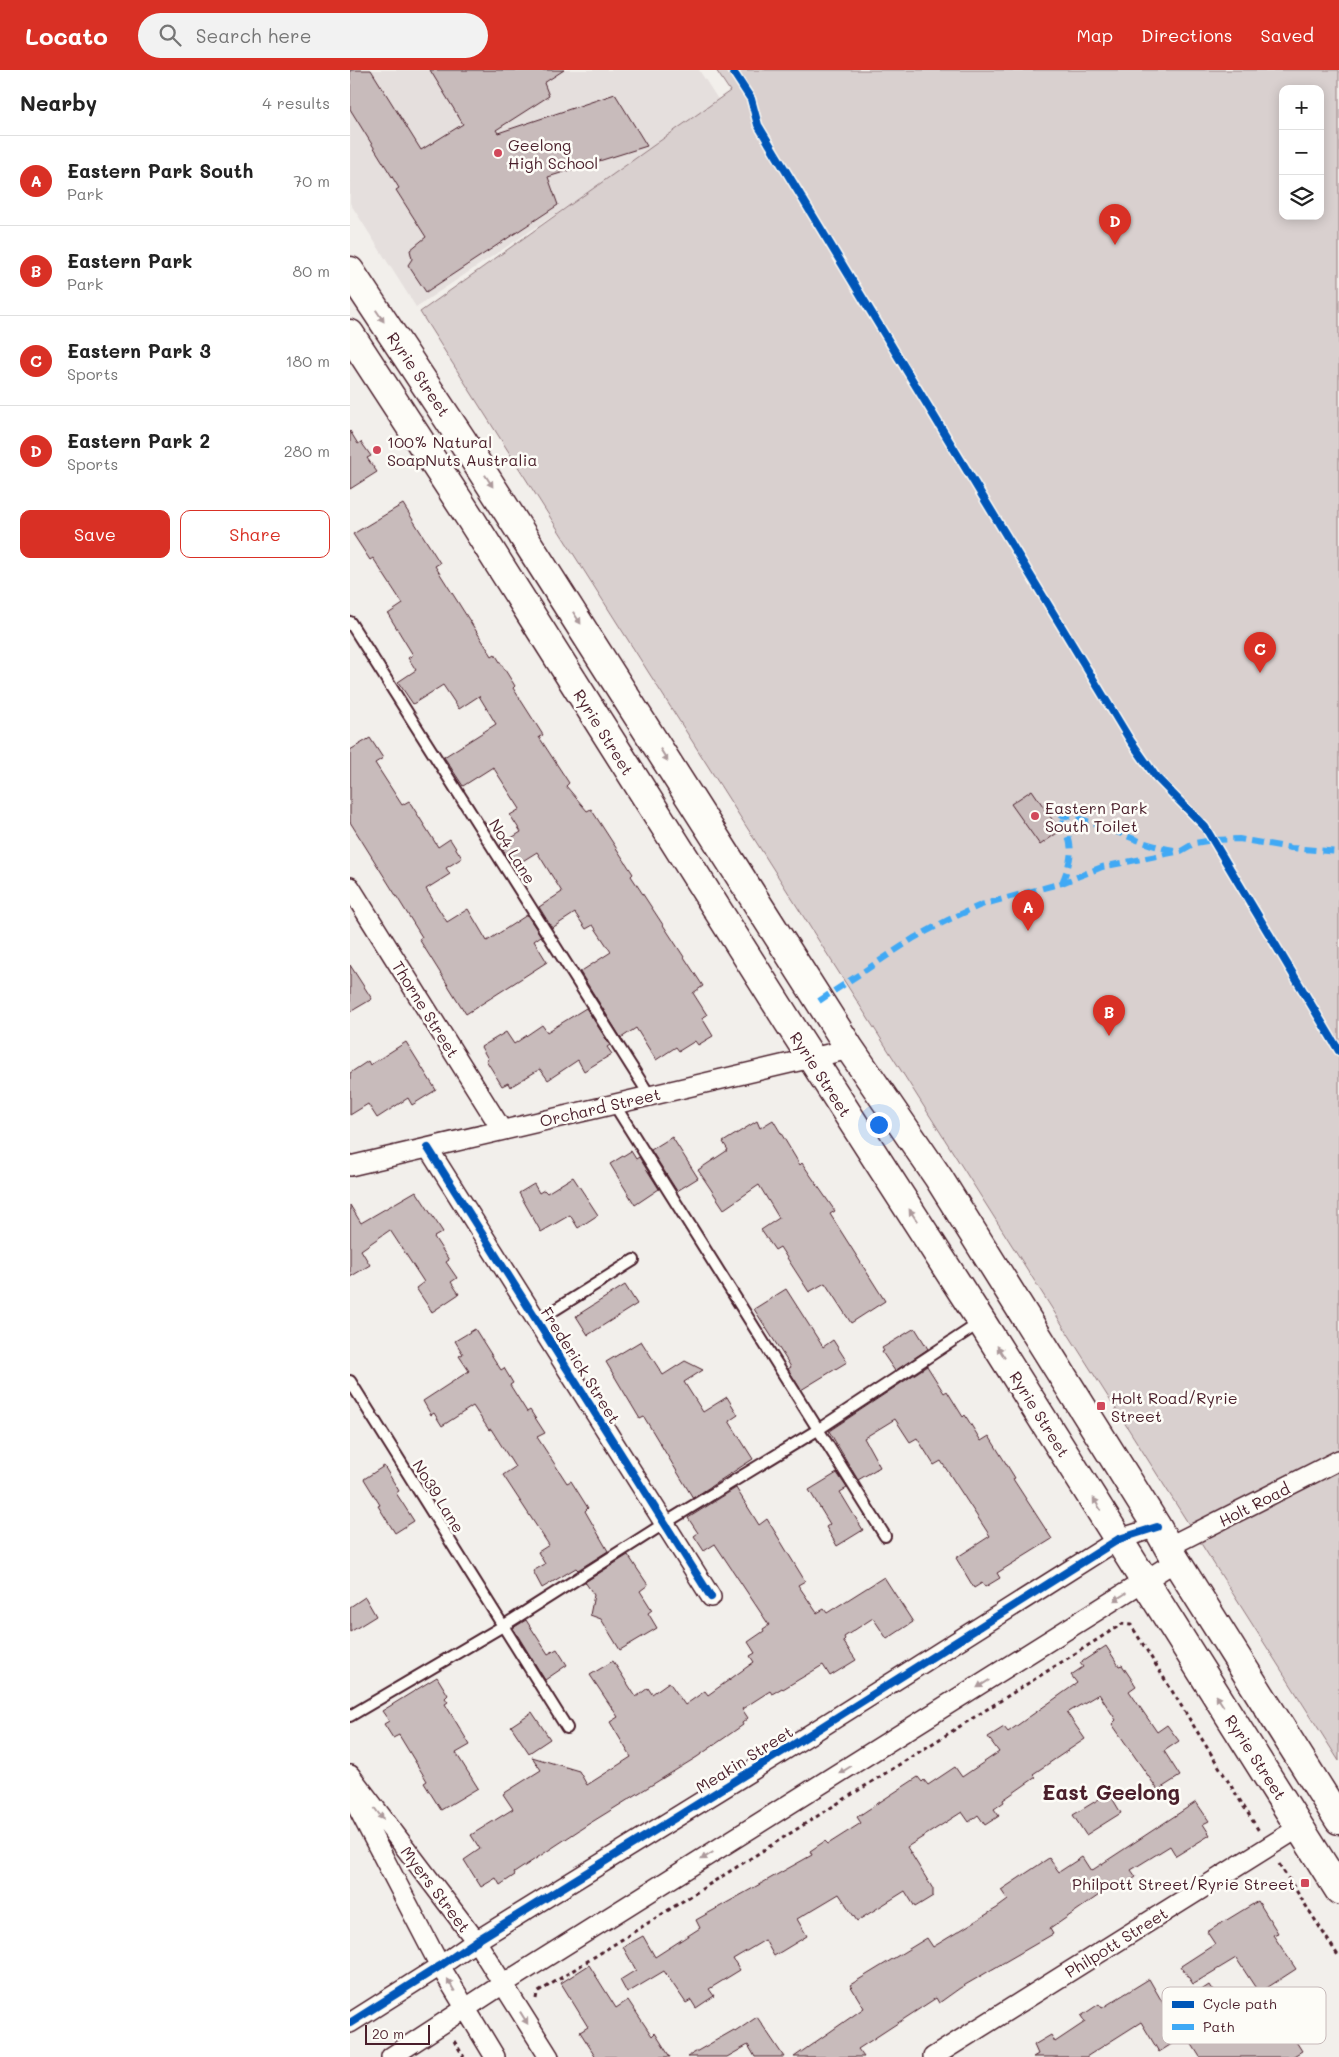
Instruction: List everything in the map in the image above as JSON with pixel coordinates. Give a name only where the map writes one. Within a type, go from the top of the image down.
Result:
[{"type":"main road","name":"Ryrie Street","points":[[351,275],[479,465],[850,1049],[938,1177],[1339,1820]]},
{"type":"main road","name":"Ryrie Street","points":[[350,334],[470,518],[812,1059],[981,1321],[1339,1890]]},
{"type":"street","name":"Thorne Street","points":[[350,887],[502,1130]]},
{"type":"street","name":"Orchard Street","points":[[350,1166],[850,1049]]},
{"type":"street","name":"Frederick Street","points":[[428,1148],[711,1596]]},
{"type":"street","name":"Holt Road","points":[[1167,1545],[1339,1460]]},
{"type":"street","name":"Meakin Street","points":[[350,2023],[476,1941],[1119,1539],[1167,1545]]},
{"type":"street","points":[[391,2057],[503,1984],[1144,1582],[1167,1545]]},
{"type":"street","name":"Myers Street","points":[[350,1775],[476,1941],[548,2057]]},
{"type":"street","name":"Myers Street","points":[[350,1793],[440,1966],[495,2057]]},
{"type":"street","name":"Philpott Street","points":[[933,2057],[1300,1827]]},
{"type":"lane","name":"No4 Lane","points":[[350,622],[650,1096]]},
{"type":"lane","points":[[614,1104],[885,1536]]},
{"type":"lane","points":[[537,1321],[634,1260]]},
{"type":"lane","points":[[350,1716],[503,1626],[665,1523],[819,1429],[981,1321]]},
{"type":"lane","name":"No39 Lane","points":[[350,1381],[567,1728]]},
{"type":"path","points":[[535,2006],[537,1993],[1122,1624],[1131,1625],[1339,1957]]},
{"type":"path","points":[[454,2041],[464,2057]]},
{"type":"shaded area","name":"Geelong High School","points":[[350,70],[699,70],[721,104],[416,307],[350,203]]},
{"type":"shaded area","points":[[716,70],[1339,70],[1339,1761],[420,312],[730,91]]},
{"type":"building","points":[[350,70],[371,70],[421,150],[463,124],[430,70],[564,70],[544,83],[549,96],[496,130],[498,133],[615,94],[647,146],[548,177],[558,205],[426,292],[408,265],[412,259],[410,250],[426,237],[396,190],[399,188],[350,109]]},
{"type":"building","points":[[350,431],[358,444],[361,442],[371,456],[367,458],[377,472],[350,489]]},
{"type":"building","points":[[403,504],[440,563],[435,566],[492,656],[495,654],[515,686],[513,688],[543,735],[539,737],[569,783],[566,786],[587,811],[591,809],[633,874],[631,876],[703,986],[693,993],[707,1015],[702,1018],[713,1036],[698,1045],[695,1041],[679,1051],[676,1047],[656,1060],[636,1028],[621,1038],[580,972],[611,952],[593,925],[586,929],[575,913],[552,928],[539,907],[562,892],[537,852],[513,867],[500,845],[521,832],[510,815],[520,809],[493,767],[463,786],[444,757],[496,724],[479,696],[459,709],[443,685],[413,704],[398,682],[416,670],[408,658],[413,655],[388,614],[403,604],[373,558],[370,560],[353,534]]},
{"type":"building","points":[[370,738],[383,758],[375,763],[402,805],[409,801],[438,847],[450,839],[462,858],[446,868],[450,874],[426,889],[447,922],[468,909],[487,941],[527,915],[541,936],[534,941],[547,962],[466,1014],[419,939],[422,937],[350,822],[350,750]]},
{"type":"building","name":"Eastern Park South Toilet","points":[[1032,790],[1060,831],[1040,845],[1011,804]]},
{"type":"building","points":[[350,965],[372,999],[350,1012]]},
{"type":"building","points":[[586,1008],[610,1045],[607,1047],[612,1054],[584,1071],[578,1060],[548,1080],[540,1069],[510,1087],[508,1083],[502,1086],[486,1060],[488,1059],[481,1047],[506,1032],[514,1044],[542,1025],[547,1032]]},
{"type":"building","points":[[406,1042],[436,1090],[412,1105],[408,1098],[377,1118],[368,1104],[350,1115],[350,1073],[368,1061],[370,1065]]},
{"type":"building","points":[[773,1120],[800,1165],[802,1163],[835,1211],[830,1214],[885,1301],[851,1323],[825,1283],[809,1292],[780,1247],[775,1250],[761,1230],[779,1218],[759,1185],[724,1209],[698,1170],[728,1150],[723,1142],[757,1121],[760,1128]]},
{"type":"building","points":[[672,1137],[698,1178],[677,1191],[651,1150]]},
{"type":"building","points":[[631,1151],[636,1159],[639,1157],[659,1189],[635,1205],[610,1164]]},
{"type":"building","points":[[573,1177],[598,1215],[578,1228],[570,1215],[541,1232],[519,1193],[534,1184],[539,1193],[544,1190],[547,1193]]},
{"type":"building","points":[[416,1191],[443,1232],[434,1237],[449,1260],[446,1262],[457,1278],[451,1282],[459,1294],[432,1312],[416,1288],[424,1282],[390,1230],[361,1250],[370,1265],[350,1277],[350,1205],[361,1223]]},
{"type":"building","points":[[625,1285],[637,1304],[588,1335],[576,1316]]},
{"type":"building","points":[[786,1289],[823,1347],[833,1340],[847,1362],[801,1390],[788,1369],[791,1367],[754,1309]]},
{"type":"building","points":[[915,1328],[928,1349],[895,1371],[882,1352],[884,1351],[882,1348]]},
{"type":"building","points":[[475,1329],[501,1370],[504,1368],[513,1383],[510,1385],[527,1412],[530,1410],[545,1433],[537,1437],[567,1483],[571,1481],[588,1508],[585,1511],[608,1551],[578,1570],[576,1568],[542,1588],[533,1571],[545,1564],[538,1552],[549,1545],[503,1475],[515,1467],[491,1429],[489,1430],[473,1406],[442,1426],[434,1413],[431,1415],[423,1401],[469,1371],[459,1356],[463,1354],[455,1341]]},
{"type":"building","points":[[641,1341],[663,1375],[685,1361],[703,1370],[684,1382],[703,1412],[727,1397],[738,1415],[729,1421],[753,1459],[693,1498],[644,1417],[640,1419],[606,1362]]},
{"type":"building","points":[[927,1366],[944,1393],[947,1391],[963,1417],[965,1415],[981,1441],[989,1436],[1015,1478],[1013,1479],[1052,1539],[997,1573],[1000,1578],[985,1587],[982,1583],[974,1588],[956,1558],[990,1536],[941,1461],[934,1465],[917,1438],[910,1442],[895,1419],[864,1438],[880,1467],[858,1480],[829,1431]]},
{"type":"building","points":[[384,1466],[399,1491],[396,1493],[414,1521],[395,1533],[364,1479]]},
{"type":"building","points":[[837,1473],[847,1488],[840,1492],[863,1530],[837,1546],[826,1527],[830,1524],[809,1490]]},
{"type":"building","points":[[736,1488],[759,1525],[767,1519],[805,1581],[798,1585],[817,1613],[824,1609],[827,1613],[884,1577],[913,1622],[887,1639],[873,1618],[844,1637],[843,1641],[856,1660],[830,1676],[823,1665],[783,1689],[772,1694],[770,1691],[742,1709],[748,1718],[742,1723],[743,1725],[697,1757],[587,1825],[514,1873],[515,1875],[500,1885],[496,1878],[481,1887],[464,1860],[480,1849],[471,1835],[513,1809],[503,1794],[541,1770],[532,1757],[579,1771],[587,1785],[631,1757],[610,1722],[618,1717],[590,1675],[613,1661],[636,1697],[648,1688],[652,1694],[669,1682],[685,1705],[705,1691],[708,1695],[754,1662],[750,1656],[755,1653],[748,1642],[764,1631],[763,1629],[769,1625],[715,1544],[704,1551],[694,1536],[698,1533],[688,1518]]},
{"type":"building","points":[[628,1555],[648,1585],[640,1591],[652,1610],[648,1613],[657,1628],[620,1650],[601,1619],[590,1615],[594,1595],[585,1582]]},
{"type":"building","points":[[365,1597],[376,1616],[350,1632],[350,1607]]},
{"type":"building","points":[[526,1620],[548,1654],[557,1649],[567,1665],[545,1680],[513,1628]]},
{"type":"building","points":[[1106,1646],[1119,1666],[1122,1665],[1136,1686],[1129,1691],[1157,1732],[1167,1725],[1179,1741],[1164,1751],[1180,1776],[1158,1790],[1112,1724],[1116,1720],[1099,1694],[1067,1713],[1085,1739],[1033,1774],[1036,1777],[1003,1800],[1004,1802],[994,1809],[999,1816],[985,1825],[978,1815],[969,1822],[962,1812],[907,1847],[933,1889],[933,1896],[915,1907],[905,1891],[857,1921],[839,1894],[797,1919],[807,1936],[774,1956],[765,1940],[733,1959],[740,1970],[709,1989],[714,1996],[696,2008],[691,2000],[686,2003],[664,1971],[627,1993],[620,1980],[636,1970],[623,1947],[643,1936],[655,1957],[700,1928],[696,1920],[812,1855],[810,1851],[825,1841],[828,1844],[861,1823],[857,1817],[918,1777],[928,1785],[955,1767],[962,1777],[999,1752],[988,1737],[1004,1727],[1008,1732],[1077,1683],[1071,1675],[1083,1667],[1080,1663]]},
{"type":"building","points":[[437,1677],[448,1695],[445,1698],[448,1702],[445,1704],[470,1745],[456,1753],[478,1788],[441,1810],[424,1783],[427,1781],[399,1735],[393,1738],[384,1724],[389,1721],[382,1711]]},
{"type":"building","points":[[532,1712],[550,1739],[529,1753],[511,1726]]},
{"type":"building","points":[[1109,1793],[1121,1813],[1086,1835],[1073,1815]]},
{"type":"building","points":[[1196,1802],[1209,1821],[1203,1824],[1210,1835],[1176,1856],[1170,1846],[1131,1870],[1136,1877],[1118,1889],[1115,1884],[1050,1929],[1053,1934],[960,1988],[939,2003],[936,1998],[858,2049],[864,2057],[794,2057],[864,2008],[850,1985],[927,1938],[933,1947],[997,1908],[1008,1900],[1001,1890],[1049,1858],[1059,1872],[1082,1857],[1091,1871]]},
{"type":"building","points":[[1258,1901],[1278,1933],[1273,1935],[1296,1969],[1268,1987],[1255,1987],[1236,1958],[1193,1984],[1181,1966],[1215,1944],[1207,1932]]},
{"type":"building","points":[[589,1965],[616,2008],[628,2000],[652,2036],[655,2033],[670,2057],[596,2057],[580,2032],[588,2027],[561,1983]]},
{"type":"building","points":[[1149,1979],[1162,2002],[1162,2044],[1172,2044],[1159,2052],[1141,2022],[1086,2057],[1033,2057],[1038,2054],[1034,2045],[1051,2035],[1055,2042],[1085,2022],[1081,2016],[1099,2004],[1102,2008]]},
{"type":"building","points":[[757,2017],[784,2057],[755,2057],[748,2045],[727,2057],[687,2057],[734,2030],[735,2032]]},
{"type":"building","points":[[1192,2044],[1298,2044],[1302,2051],[1292,2057],[1200,2057]]},
{"type":"marked path","points":[[1062,883],[1069,863],[1071,848],[1059,815],[1088,821],[1144,843],[1174,850]]},
{"type":"marked path","points":[[819,1001],[914,938],[948,920],[981,905],[1062,883],[1102,867],[1181,851],[1195,843],[1213,840],[1239,839],[1291,848],[1339,852]]},
{"type":"cycle path","points":[[732,70],[751,99],[758,125],[1130,740],[1156,777],[1205,827],[1339,1051]]},
{"type":"cycle path","points":[[428,1148],[711,1597]]},
{"type":"cycle path","points":[[350,2023],[476,1941],[793,1745],[1119,1539],[1157,1527]]},
{"type":"place","name":"Geelong High School","points":[[498,153]]},
{"type":"place","name":"Eastern Park 2","points":[[1115,245]]},
{"type":"place","name":"100% Natural SoapNuts Australia","points":[[377,450]]},
{"type":"place","name":"Eastern Park 3","points":[[1260,673]]},
{"type":"place","name":"Eastern Park South Toilet","points":[[1035,816]]},
{"type":"place","name":"Eastern Park South","points":[[1028,931]]},
{"type":"place","name":"Eastern Park","points":[[1109,1036]]},
{"type":"place","name":"Holt Road/Ryrie Street","points":[[1101,1406]]},
{"type":"place","name":"Philpott Street/Ryrie Street","points":[[1305,1883]]},
{"type":"district","name":"East Geelong","points":[[1111,1791]]}]
